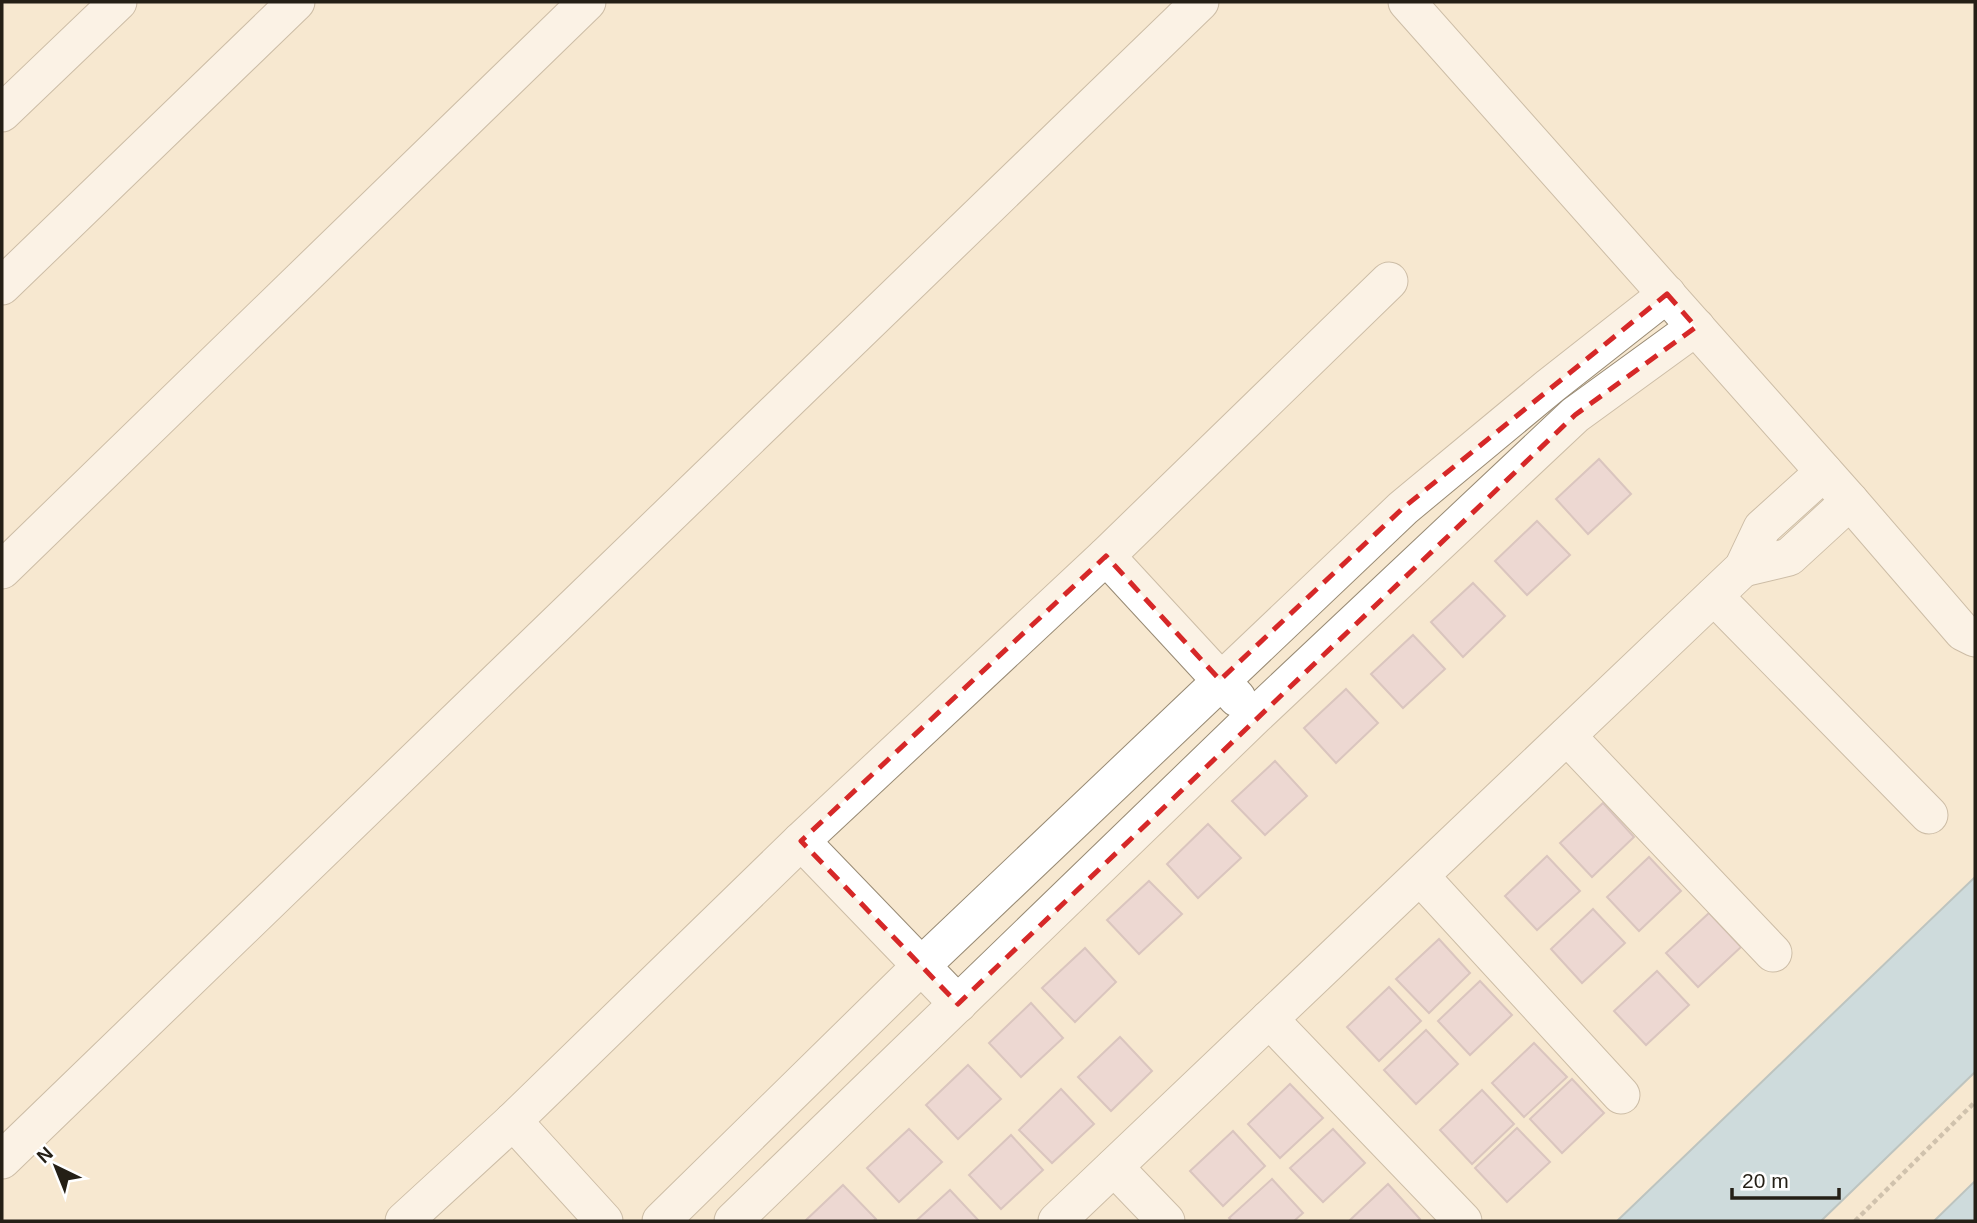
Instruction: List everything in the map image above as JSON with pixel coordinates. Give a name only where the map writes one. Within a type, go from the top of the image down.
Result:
[{"type":"street","points":[[2,113],[118,2]]},
{"type":"street","points":[[2,286],[296,2]]},
{"type":"street","points":[[2,570],[587,2]]},
{"type":"street","points":[[2,1160],[1200,2]]},
{"type":"street","points":[[1407,2],[1667,293],[1963,632],[1975,638]]},
{"type":"street","points":[[404,1221],[513,1121],[801,841],[1106,556],[1389,281]]},
{"type":"street","points":[[661,1221],[921,966],[1403,508],[1667,293]]},
{"type":"street","points":[[733,1221],[1255,716],[1575,415],[1696,327]]},
{"type":"street","points":[[1550,386],[1575,415]]},
{"type":"street","points":[[1057,1221],[1744,568],[1762,528],[1824,472]]},
{"type":"street","points":[[1744,568],[1789,557],[1850,501]]},
{"type":"street","points":[[1106,556],[1255,716]]},
{"type":"street","points":[[1714,596],[1929,815]]},
{"type":"street","points":[[1567,736],[1773,953]]},
{"type":"street","points":[[801,841],[958,1004]]},
{"type":"street","points":[[1420,876],[1621,1095]]},
{"type":"street","points":[[1269,1019],[1462,1221]]},
{"type":"street","points":[[513,1121],[604,1221]]},
{"type":"street","points":[[1114,1167],[1166,1221]]},
{"type":"path","points":[[1854,1221],[1975,1102]]},
{"type":"highlighted area","points":[[1667,294],[1696,327],[1575,415],[958,1004],[801,841],[1106,556],[1220,680],[1403,508]]},
{"type":"water","points":[[1975,877],[1975,1072],[1821,1221],[1617,1221]]},
{"type":"water","points":[[1975,1181],[1975,1221],[1934,1221]]},
{"type":"building","points":[[1599,459],[1631,494],[1588,534],[1556,499]]},
{"type":"building","points":[[1537,521],[1570,555],[1527,595],[1495,561]]},
{"type":"building","points":[[1473,583],[1505,616],[1463,657],[1431,622]]},
{"type":"building","points":[[1413,635],[1445,669],[1403,708],[1371,674]]},
{"type":"building","points":[[1346,689],[1378,723],[1336,763],[1304,728]]},
{"type":"building","points":[[1275,761],[1307,796],[1265,835],[1232,801]]},
{"type":"building","points":[[1603,803],[1634,837],[1592,877],[1560,843]]},
{"type":"building","points":[[1208,824],[1241,858],[1198,898],[1167,864]]},
{"type":"building","points":[[1547,856],[1580,891],[1537,930],[1505,896]]},
{"type":"building","points":[[1649,857],[1681,891],[1639,931],[1607,897]]},
{"type":"building","points":[[1149,881],[1182,914],[1139,954],[1107,920]]},
{"type":"building","points":[[1593,909],[1625,943],[1582,983],[1551,949]]},
{"type":"building","points":[[1709,913],[1741,947],[1698,987],[1666,953]]},
{"type":"building","points":[[1439,939],[1470,973],[1429,1013],[1396,979]]},
{"type":"building","points":[[1085,948],[1116,982],[1075,1022],[1042,988]]},
{"type":"building","points":[[1657,971],[1689,1005],[1646,1045],[1614,1011]]},
{"type":"building","points":[[1480,981],[1512,1015],[1470,1055],[1438,1021]]},
{"type":"building","points":[[1389,987],[1421,1021],[1379,1061],[1347,1027]]},
{"type":"building","points":[[1031,1003],[1063,1038],[1021,1077],[989,1043]]},
{"type":"building","points":[[1426,1030],[1458,1064],[1416,1104],[1384,1070]]},
{"type":"building","points":[[1120,1037],[1152,1071],[1111,1111],[1078,1077]]},
{"type":"building","points":[[1534,1043],[1567,1077],[1524,1117],[1492,1083]]},
{"type":"building","points":[[968,1065],[1001,1099],[958,1139],[926,1105]]},
{"type":"building","points":[[1572,1079],[1604,1113],[1562,1153],[1530,1119]]},
{"type":"building","points":[[1290,1084],[1323,1118],[1280,1158],[1248,1124]]},
{"type":"building","points":[[1061,1089],[1094,1124],[1052,1163],[1019,1130]]},
{"type":"building","points":[[1482,1090],[1514,1124],[1472,1164],[1440,1130]]},
{"type":"building","points":[[1517,1128],[1550,1162],[1507,1202],[1475,1168]]},
{"type":"building","points":[[909,1129],[942,1162],[899,1202],[867,1168]]},
{"type":"building","points":[[1333,1129],[1365,1163],[1323,1202],[1290,1168]]},
{"type":"building","points":[[1233,1131],[1265,1166],[1223,1206],[1190,1171]]},
{"type":"building","points":[[1011,1135],[1043,1170],[1001,1209],[969,1175]]},
{"type":"building","points":[[1272,1179],[1303,1213],[1294,1221],[1232,1221],[1229,1218]]},
{"type":"building","points":[[1388,1184],[1420,1219],[1349,1221]]},
{"type":"building","points":[[843,1185],[876,1219],[805,1221]]},
{"type":"building","points":[[950,1190],[979,1221],[916,1221]]}]
